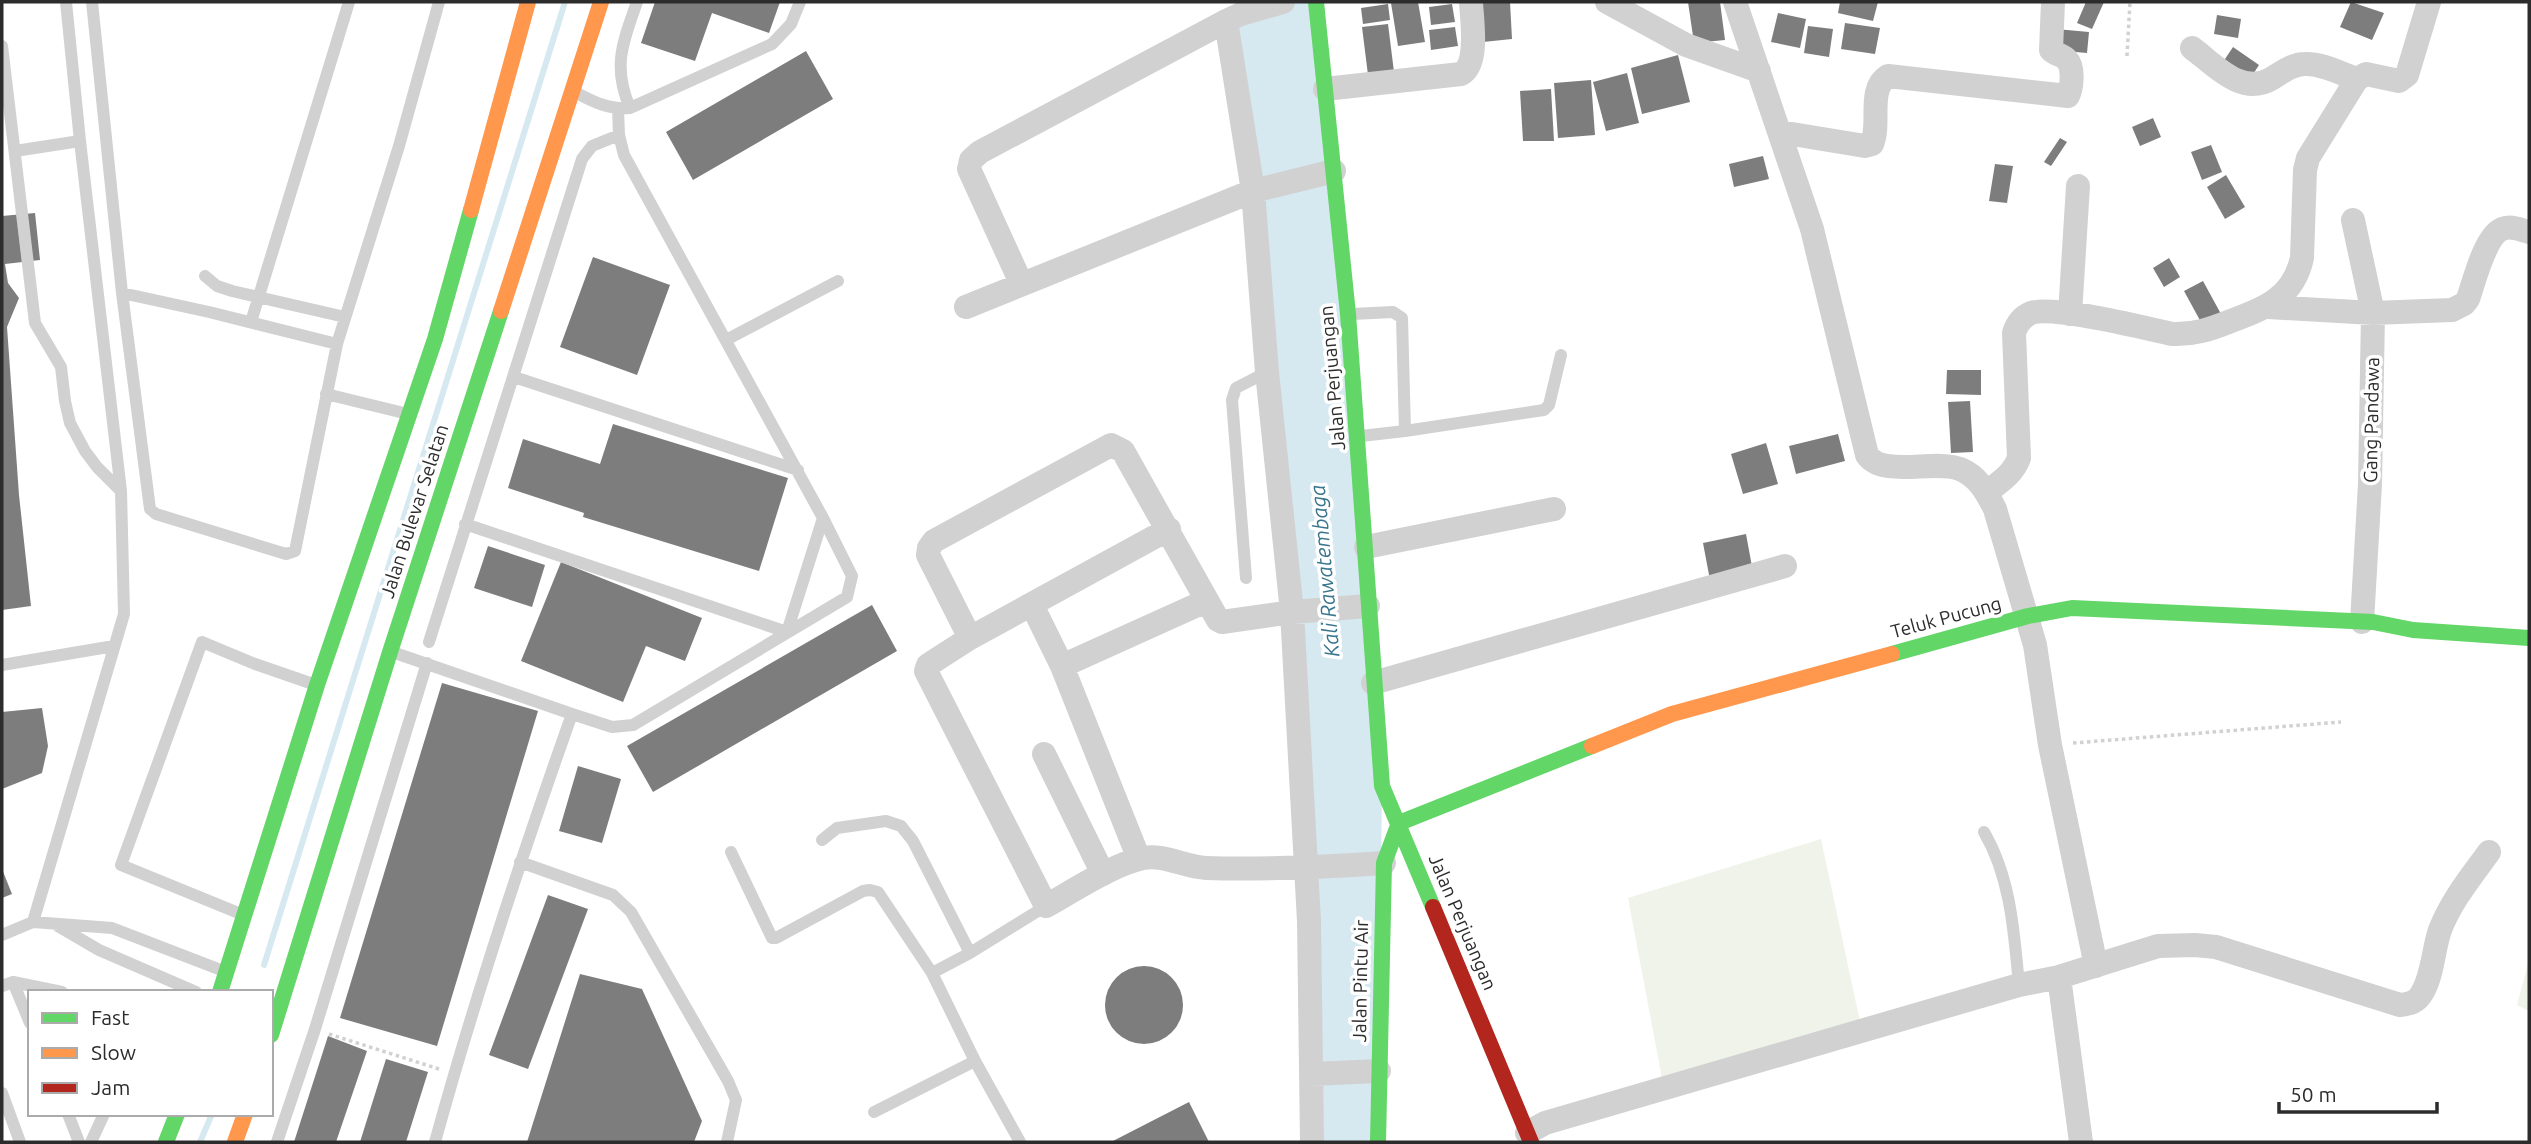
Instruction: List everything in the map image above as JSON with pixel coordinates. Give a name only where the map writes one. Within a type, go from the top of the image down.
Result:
[{"type":"main road","name":"Jalan Bulevar Selatan","points":[[221,990],[317,685],[435,339],[528,2]]},
{"type":"main road","name":"Jalan Bulevar Selatan","points":[[273,1029],[390,652],[601,2]]},
{"type":"main road","name":"Jalan Perjuangan","points":[[1316,2],[1325,89],[1324,174],[1348,314],[1358,436],[1366,547],[1360,607],[1373,683],[1382,786],[1529,1137]]},
{"type":"main road","name":"Teluk Pucung","points":[[1399,823],[1672,714],[2028,617],[2072,608],[2231,617],[2260,615],[2529,638]]},
{"type":"main road","name":"Jalan Pintu Air","points":[[1378,1142],[1371,1072],[1384,863],[1399,823]]},
{"type":"main road","points":[[166,1142],[176,1116]]},
{"type":"main road","points":[[236,1142],[244,1116]]},
{"type":"street","points":[[1021,283],[969,169],[971,160],[980,152],[1234,17],[1283,2]]},
{"type":"street","points":[[1325,89],[1461,74],[1467,71],[1472,57],[1471,2]]},
{"type":"street","points":[[1607,2],[1686,45],[1759,71]]},
{"type":"street","points":[[1735,2],[1812,229],[1867,455],[1877,465],[1959,469],[1976,480],[1987,492],[1995,509],[2035,645],[2050,745],[2096,966]]},
{"type":"street","points":[[1780,132],[1865,146],[1872,144],[1875,136],[1877,89],[1881,80],[1888,76],[2068,96],[2071,89],[2070,64],[2066,58],[2051,50],[2053,2]]},
{"type":"street","points":[[1987,492],[2007,477],[2016,467],[2019,458],[2014,333],[2023,317],[2034,312],[2070,314],[2172,334],[2187,334],[2198,333],[2268,307],[2285,292],[2300,270],[2305,170],[2308,159],[2357,79],[2367,74],[2403,80],[2410,70],[2429,2]]},
{"type":"street","points":[[1234,17],[1261,189],[1267,372],[1296,612],[1317,1074],[1312,1142]]},
{"type":"street","points":[[2192,48],[2237,82],[2250,85],[2263,83],[2292,66],[2303,64],[2314,64],[2357,79]]},
{"type":"street","points":[[965,307],[1261,189],[1324,174]]},
{"type":"street","points":[[2070,314],[2078,186]]},
{"type":"street","name":"Gang Pandawa","points":[[2353,220],[2373,313],[2370,484],[2362,622]]},
{"type":"street","points":[[2268,307],[2373,313],[2452,310],[2468,299],[2494,234],[2500,229],[2510,227],[2529,232]]},
{"type":"street","points":[[970,638],[928,555],[934,541],[1111,445],[1123,451],[1169,529],[1214,616],[1222,622],[1360,607]]},
{"type":"street","points":[[1366,547],[1554,509]]},
{"type":"street","points":[[1169,529],[970,638],[933,660],[926,671],[1046,906],[1103,874],[1139,859],[1154,857],[1202,868],[1306,868],[1384,863]]},
{"type":"street","points":[[1373,683],[1785,566]]},
{"type":"street","points":[[1062,666],[1206,601]]},
{"type":"street","points":[[1032,604],[1062,666],[1139,859]]},
{"type":"street","points":[[1044,754],[1103,874]]},
{"type":"street","points":[[1529,1137],[1545,1123],[2019,985],[2059,977],[2158,946],[2216,947],[2400,1005],[2409,1004],[2417,1001],[2424,992],[2440,931],[2451,907],[2488,852]]},
{"type":"street","points":[[2059,977],[2081,1142]]},
{"type":"street","points":[[1317,1074],[1371,1072]]},
{"type":"lane","points":[[33,922],[124,614],[121,491],[80,141],[69,2]]},
{"type":"lane","points":[[92,2],[122,293],[150,509],[156,514],[286,554],[295,551],[337,344],[439,2]]},
{"type":"lane","points":[[251,322],[349,2]]},
{"type":"lane","points":[[390,652],[612,727],[633,725],[848,597],[852,576],[823,518],[624,155],[619,135],[624,108],[619,70],[625,37],[637,2]]},
{"type":"lane","points":[[572,91],[593,102],[624,108],[772,44],[791,23],[800,2]]},
{"type":"lane","points":[[2,46],[35,323],[61,367],[70,424],[90,459],[121,491]]},
{"type":"lane","points":[[429,642],[582,159],[592,146],[619,135]]},
{"type":"lane","points":[[15,151],[80,141]]},
{"type":"lane","points":[[89,209],[113,207]]},
{"type":"lane","points":[[205,276],[220,287],[345,317]]},
{"type":"lane","points":[[726,340],[838,281]]},
{"type":"lane","points":[[122,293],[337,344]]},
{"type":"lane","points":[[1348,314],[1393,312],[1402,318],[1405,431]]},
{"type":"lane","points":[[1358,436],[1544,410],[1549,405],[1561,355]]},
{"type":"lane","points":[[1246,578],[1232,400],[1236,388],[1267,372]]},
{"type":"lane","points":[[514,377],[798,470]]},
{"type":"lane","points":[[326,394],[408,414]]},
{"type":"lane","points":[[787,632],[823,518]]},
{"type":"lane","points":[[465,524],[787,632]]},
{"type":"lane","points":[[244,915],[121,865],[202,642],[317,685]]},
{"type":"lane","points":[[2,664],[114,646]]},
{"type":"lane","points":[[277,1142],[315,1029],[428,663]]},
{"type":"lane","points":[[435,1142],[520,862],[572,714]]},
{"type":"lane","points":[[822,840],[837,828],[863,823],[887,821],[901,826],[913,841],[970,953]]},
{"type":"lane","points":[[1984,832],[2001,865],[2019,985]]},
{"type":"lane","points":[[731,852],[772,938],[863,891],[878,892],[933,973],[975,1061],[1020,1142]]},
{"type":"lane","points":[[520,862],[613,895],[631,912],[728,1081],[736,1100],[727,1142]]},
{"type":"lane","points":[[933,973],[1046,906]]},
{"type":"lane","points":[[2,935],[33,922],[112,928],[226,972]]},
{"type":"lane","points":[[54,924],[99,950],[191,990]]},
{"type":"lane","points":[[7,984],[48,990]]},
{"type":"lane","points":[[7,984],[28,1020]]},
{"type":"lane","points":[[874,1112],[975,1061]]},
{"type":"lane","points":[[2,1093],[20,1142]]},
{"type":"lane","points":[[69,1116],[79,1142]]},
{"type":"lane","points":[[91,1142],[103,1116]]},
{"type":"path","points":[[2127,56],[2130,2]]},
{"type":"path","points":[[2050,745],[2341,722]]},
{"type":"path","points":[[315,1029],[454,1074]]},
{"type":"shaded area","points":[[1821,839],[1862,1031],[1664,1089],[1628,898]]},
{"type":"shaded area","points":[[2529,960],[2529,1011],[2517,1005]]},
{"type":"water","name":"Kali Rawatembaga","points":[[1239,2],[1316,2],[1382,786],[1378,1142],[1311,1142],[1309,922],[1226,21]]},
{"type":"building","points":[[655,2],[780,2],[769,33],[712,13],[695,61],[641,43]]},
{"type":"building","points":[[1418,2],[1425,42],[1398,46],[1391,3]]},
{"type":"building","points":[[1480,2],[1510,2],[1512,39],[1483,42]]},
{"type":"building","points":[[1688,2],[1720,2],[1725,40],[1694,43]]},
{"type":"building","points":[[1840,2],[1878,2],[1873,21],[1838,13]]},
{"type":"building","points":[[2086,2],[2104,2],[2092,29],[2077,23]]},
{"type":"building","points":[[2351,2],[2384,13],[2372,40],[2340,27]]},
{"type":"building","points":[[1388,4],[1390,20],[1363,24],[1361,8]]},
{"type":"building","points":[[1452,4],[1455,22],[1431,25],[1429,7]]},
{"type":"building","points":[[1778,13],[1806,19],[1800,48],[1771,42]]},
{"type":"building","points":[[2217,15],[2241,19],[2238,38],[2214,34]]},
{"type":"building","points":[[1845,23],[1880,28],[1875,54],[1841,49]]},
{"type":"building","points":[[1388,24],[1394,72],[1368,75],[1362,27]]},
{"type":"building","points":[[1808,26],[1833,29],[1829,57],[1804,53]]},
{"type":"building","points":[[1455,27],[1458,46],[1431,50],[1429,30]]},
{"type":"building","points":[[2056,29],[2089,32],[2087,53],[2053,50]]},
{"type":"building","points":[[2233,47],[2259,65],[2248,82],[2221,65]]},
{"type":"building","points":[[806,51],[833,99],[693,180],[666,132]]},
{"type":"building","points":[[1678,55],[1690,102],[1642,114],[1631,68]]},
{"type":"building","points":[[1627,73],[1639,123],[1606,131],[1593,82]]},
{"type":"building","points":[[1591,80],[1595,135],[1558,138],[1554,83]]},
{"type":"building","points":[[1551,89],[1554,141],[1523,141],[1520,91]]},
{"type":"building","points":[[2153,118],[2161,137],[2140,146],[2132,127]]},
{"type":"building","points":[[2060,138],[2067,142],[2051,166],[2044,162]]},
{"type":"building","points":[[2211,145],[2222,172],[2202,180],[2191,152]]},
{"type":"building","points":[[1763,156],[1769,179],[1734,187],[1729,164]]},
{"type":"building","points":[[1995,164],[2013,166],[2007,203],[1989,201]]},
{"type":"building","points":[[2226,175],[2245,207],[2225,219],[2207,187]]},
{"type":"building","points":[[35,213],[40,260],[5,264],[8,283],[19,298],[7,327],[19,495],[31,606],[2,610],[2,216]]},
{"type":"building","points":[[593,257],[670,285],[637,375],[560,347]]},
{"type":"building","points":[[2169,258],[2180,277],[2164,287],[2153,268]]},
{"type":"building","points":[[2203,281],[2221,314],[2202,324],[2184,291]]},
{"type":"building","points":[[1947,370],[1981,370],[1981,395],[1946,394]]},
{"type":"building","points":[[1970,401],[1973,452],[1951,453],[1948,402]]},
{"type":"building","points":[[613,424],[788,478],[759,571],[583,517],[584,513],[508,488],[523,439],[600,464]]},
{"type":"building","points":[[1838,434],[1845,461],[1796,474],[1789,446]]},
{"type":"building","points":[[1766,443],[1778,484],[1743,494],[1731,454]]},
{"type":"building","points":[[1746,534],[1753,572],[1710,580],[1703,543]]},
{"type":"building","points":[[488,546],[545,565],[532,607],[474,588]]},
{"type":"building","points":[[561,562],[702,618],[685,661],[646,646],[623,702],[521,661]]},
{"type":"building","points":[[872,605],[897,651],[653,792],[627,746]]},
{"type":"building","points":[[442,683],[538,711],[437,1046],[340,1018]]},
{"type":"building","points":[[42,708],[48,746],[42,773],[2,789],[2,712]]},
{"type":"building","points":[[578,766],[621,779],[602,843],[559,831]]},
{"type":"building","points":[[2,869],[12,894],[2,898]]},
{"type":"building","points":[[548,895],[588,909],[528,1069],[489,1055]]},
{"type":"building","points":[[1144,966],[1159,969],[1176,983],[1183,1005],[1180,1020],[1166,1037],[1144,1044],[1129,1041],[1112,1027],[1105,1005],[1108,990],[1122,973]]},
{"type":"building","points":[[580,974],[642,989],[702,1121],[694,1142],[527,1142]]},
{"type":"building","points":[[328,1036],[367,1051],[336,1142],[294,1142]]},
{"type":"building","points":[[386,1059],[428,1072],[406,1142],[360,1142]]},
{"type":"building","points":[[1189,1102],[1209,1142],[1111,1142]]},
{"type":"waterway","points":[[264,965],[565,2]]},
{"type":"waterway","points":[[200,1142],[211,1116]]},
{"type":"traffic: fast","points":[[1316,2],[1348,314],[1382,786],[1433,907]]},
{"type":"traffic: fast","points":[[221,990],[317,685],[435,339],[471,210]]},
{"type":"traffic: fast","points":[[273,1029],[390,652],[501,311]]},
{"type":"traffic: fast","points":[[1892,654],[2028,616],[2072,608],[2373,622],[2413,630],[2529,638]]},
{"type":"traffic: fast","points":[[1378,1142],[1384,863],[1399,823],[1592,746]]},
{"type":"traffic: fast","points":[[166,1142],[176,1116]]},
{"type":"traffic: slow","points":[[471,210],[528,2]]},
{"type":"traffic: slow","points":[[501,311],[601,2]]},
{"type":"traffic: slow","points":[[1592,746],[1672,714],[1892,654]]},
{"type":"traffic: slow","points":[[235,1142],[244,1116]]},
{"type":"traffic: jam","points":[[1433,907],[1531,1142]]}]
